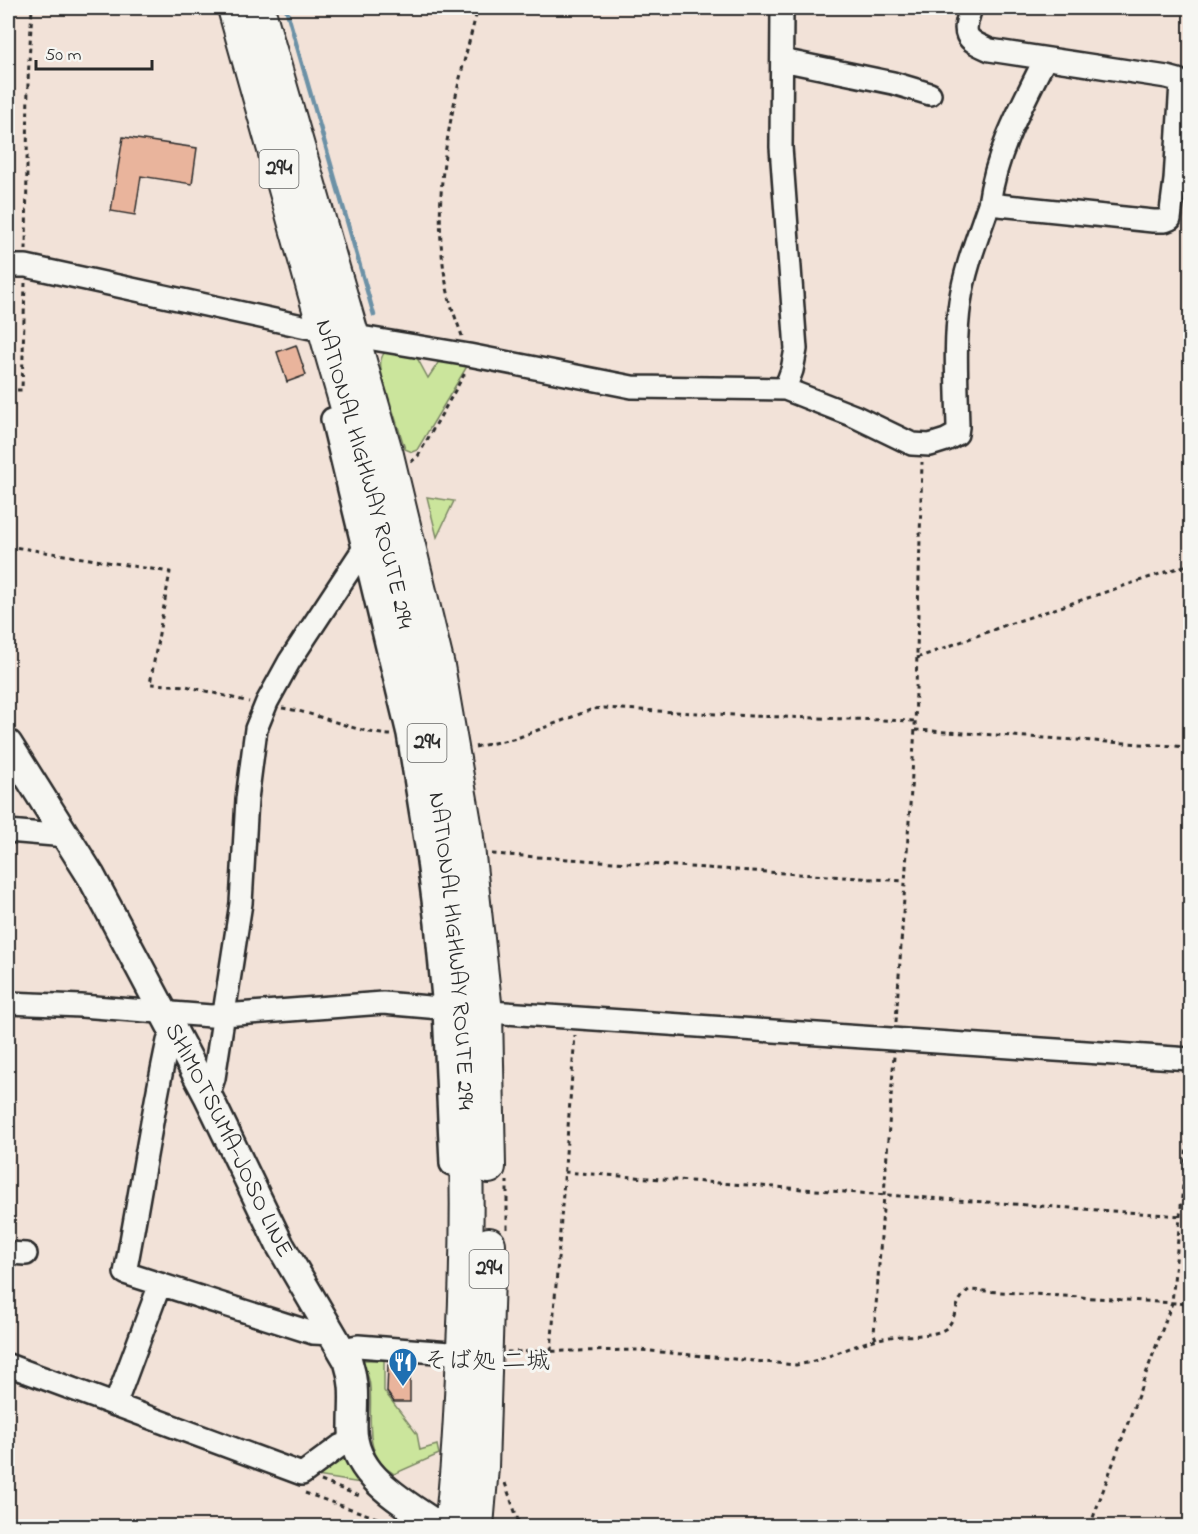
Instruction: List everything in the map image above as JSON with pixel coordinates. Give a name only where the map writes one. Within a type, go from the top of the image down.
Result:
[{"type":"highway","name":"NATIONAL HIGHWAY ROUTE 294","points":[[234,8],[412,556],[447,708],[466,829],[464,1010],[468,1264],[456,1354],[458,1467],[451,1527]]},
{"type":"highway","name":"NATIONAL HIGHWAY ROUTE 294","points":[[258,8],[340,333],[349,415],[395,584],[425,733],[442,838],[464,1010],[489,1264],[482,1467],[477,1527]]},
{"type":"main road","name":"SHIMOTSUMA-JOSO LINE","points":[[8,744],[91,876],[208,1096],[280,1245],[337,1342],[354,1378],[355,1405],[352,1426],[362,1463],[370,1475],[438,1527]]},
{"type":"street","points":[[782,8],[781,147],[796,349],[785,389]]},
{"type":"street","points":[[971,8],[966,34],[972,42],[990,50],[1167,77],[1181,83],[1181,110],[1171,215],[1166,221],[989,204]]},
{"type":"street","points":[[17,266],[340,333],[472,355],[632,387],[785,389],[854,416],[912,444],[922,446],[946,440],[957,434],[957,326],[965,276],[989,204],[999,159],[1044,59]]},
{"type":"street","points":[[782,60],[893,83],[930,94]]},
{"type":"street","points":[[349,415],[332,419],[408,734],[436,923],[464,1010]]},
{"type":"street","points":[[208,1096],[214,1078],[241,903],[247,799],[256,729],[289,662],[364,548]]},
{"type":"street","points":[[8,831],[66,836]]},
{"type":"street","points":[[8,1003],[170,1022],[223,1014],[383,1003],[1191,1059]]},
{"type":"street","points":[[170,1022],[125,1273],[337,1342],[358,1346],[456,1354]]},
{"type":"street","points":[[115,1405],[160,1284]]},
{"type":"street","points":[[8,1365],[302,1474],[339,1446],[354,1440]]},
{"type":"path","points":[[8,390],[21,390],[17,266],[32,8]]},
{"type":"path","points":[[406,467],[418,456],[472,355],[449,300],[439,227],[446,139],[456,90],[478,8]]},
{"type":"path","points":[[876,1339],[874,1334],[915,730],[922,446]]},
{"type":"path","points":[[8,546],[170,572],[150,684],[186,686],[266,706],[304,711],[373,733],[408,734]]},
{"type":"path","points":[[917,658],[1006,625],[1191,564]]},
{"type":"path","points":[[470,748],[518,738],[593,709],[604,708],[752,716],[915,721]]},
{"type":"path","points":[[915,730],[1191,747]]},
{"type":"path","points":[[485,853],[905,881]]},
{"type":"path","points":[[551,1351],[576,1018]]},
{"type":"path","points":[[1090,1527],[1172,1304],[1191,1110]]},
{"type":"path","points":[[564,1173],[1182,1216]]},
{"type":"path","points":[[505,1352],[640,1350],[796,1365],[815,1362],[876,1339],[938,1332],[945,1329],[951,1322],[958,1301],[969,1290],[1191,1304]]},
{"type":"path","points":[[302,1474],[368,1499]]},
{"type":"path","points":[[400,1519],[408,1527]]},
{"type":"green space","points":[[387,350],[416,356],[428,378],[442,357],[466,363],[466,368],[417,450],[412,452],[405,449],[382,376],[381,362]]},
{"type":"green space","points":[[427,497],[454,501],[437,537]]},
{"type":"green space","points":[[362,1360],[384,1360],[384,1391],[417,1434],[420,1450],[437,1445],[439,1454],[394,1474],[384,1466],[373,1446],[370,1423],[370,1384]]},
{"type":"green space","points":[[346,1454],[349,1464],[361,1483],[317,1476]]},
{"type":"building","points":[[123,137],[197,148],[192,184],[141,176],[135,215],[111,211]]},
{"type":"building","points":[[296,345],[306,375],[287,382],[277,352]]},
{"type":"building","points":[[388,1365],[410,1365],[410,1402],[394,1402],[387,1392]]},
{"type":"waterway","points":[[286,8],[374,315]]},
{"type":"place","name":"そば処 二城","points":[[403,1388]]}]
